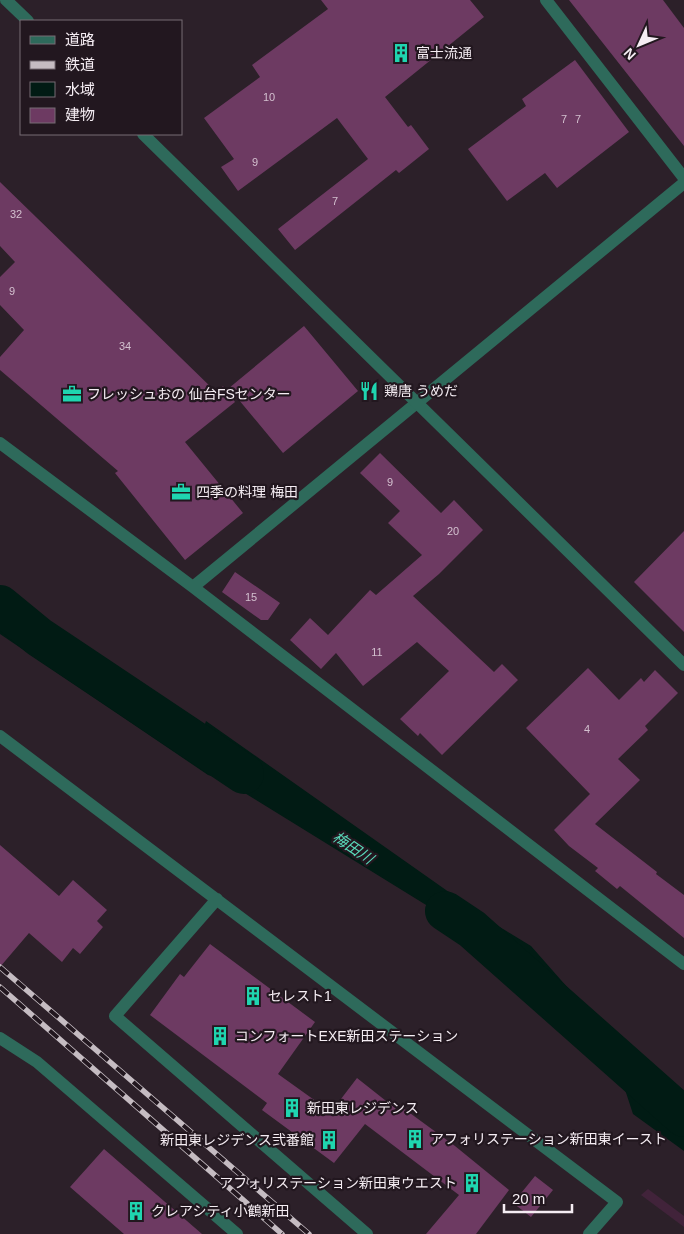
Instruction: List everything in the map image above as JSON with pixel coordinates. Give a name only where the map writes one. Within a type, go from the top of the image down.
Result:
[{"type":"street","points":[[6,0],[27,20]]},
{"type":"street","points":[[546,0],[684,178]]},
{"type":"street","points":[[144,135],[684,665]]},
{"type":"street","points":[[193,587],[684,183]]},
{"type":"street","points":[[0,443],[193,587],[684,964]]},
{"type":"street","points":[[0,736],[616,1202],[589,1234]]},
{"type":"street","points":[[217,900],[115,1016],[367,1234]]},
{"type":"street","points":[[0,1038],[37,1062],[237,1234]]},
{"type":"shaded area","points":[[648,1189],[684,1216],[684,1227],[641,1195]]},
{"type":"water","points":[[0,609],[10,625],[194,756],[206,721],[490,921],[531,946],[649,1080],[684,1130],[684,1151],[633,1114],[612,1050],[499,950],[222,779],[208,775],[0,634]]},
{"type":"building","points":[[321,0],[470,0],[484,17],[385,97],[408,127],[411,125],[429,149],[399,173],[396,170],[295,250],[278,229],[368,159],[337,118],[238,191],[221,167],[234,159],[204,118],[260,77],[252,65],[328,9]]},
{"type":"building","points":[[569,0],[663,0],[684,28],[684,146]]},
{"type":"building","points":[[575,60],[629,132],[557,188],[545,173],[507,201],[468,149],[526,106],[522,99]]},
{"type":"building","points":[[0,182],[216,392],[223,386],[235,402],[185,442],[243,513],[185,560],[115,473],[118,471],[0,370],[0,357],[24,330],[0,305],[0,277],[15,262],[0,246]]},
{"type":"building","points":[[304,326],[358,391],[283,453],[229,388]]},
{"type":"building","points":[[380,453],[441,513],[454,500],[483,530],[439,574],[413,596],[494,672],[502,664],[518,680],[442,755],[420,733],[418,736],[400,719],[449,671],[417,642],[363,686],[336,653],[321,669],[290,640],[310,618],[328,635],[370,590],[376,595],[422,555],[388,523],[400,511],[360,473]]},
{"type":"building","points":[[684,531],[684,632],[634,582]]},
{"type":"building","points":[[235,572],[280,603],[268,620],[261,620],[222,592]]},
{"type":"building","points":[[588,668],[619,700],[641,678],[644,682],[655,670],[678,693],[645,726],[648,730],[618,759],[640,780],[595,824],[684,895],[684,938],[620,886],[617,889],[595,871],[598,868],[569,846],[554,830],[590,794],[526,728]]},
{"type":"building","points":[[0,845],[59,896],[73,880],[107,910],[97,921],[103,927],[80,954],[73,948],[62,962],[29,933],[0,967]]},
{"type":"building","points":[[210,944],[315,1022],[278,1074],[331,1112],[357,1078],[400,1112],[403,1108],[455,1146],[509,1190],[476,1234],[426,1234],[459,1195],[365,1124],[334,1163],[262,1110],[267,1103],[150,1015],[180,974],[184,977]]},
{"type":"building","name":"クレアシティ小鶴新田","points":[[104,1149],[202,1234],[124,1234],[70,1187]]},
{"type":"building","points":[[535,1176],[553,1190],[531,1217],[513,1203]]},
{"type":"waterway","name":"梅田川","points":[[0,605],[39,637],[244,774]]},
{"type":"waterway","name":"梅田川","points":[[445,911],[472,929],[684,1117]]},
{"type":"railway","points":[[0,967],[309,1234]]},
{"type":"railway","points":[[0,987],[282,1234]]},
{"type":"place","name":"富士流通","points":[[401,53]]},
{"type":"place","name":"鶏唐 うめだ","points":[[369,391]]},
{"type":"place","name":"フレッシュおの 仙台FSセンター","points":[[72,394]]},
{"type":"place","name":"四季の料理 梅田","points":[[181,492]]},
{"type":"place","name":"セレスト1","points":[[253,996]]},
{"type":"place","name":"コンフォートEXE新田ステーション","points":[[220,1036]]},
{"type":"place","name":"新田東レジデンス","points":[[292,1108]]},
{"type":"place","name":"アフォリステーション新田東イースト","points":[[415,1139]]},
{"type":"place","name":"新田東レジデンス弐番館","points":[[329,1140]]},
{"type":"place","name":"アフォリステーション新田東ウエスト","points":[[472,1183]]},
{"type":"place","name":"クレアシティ小鶴新田","points":[[136,1211]]}]
